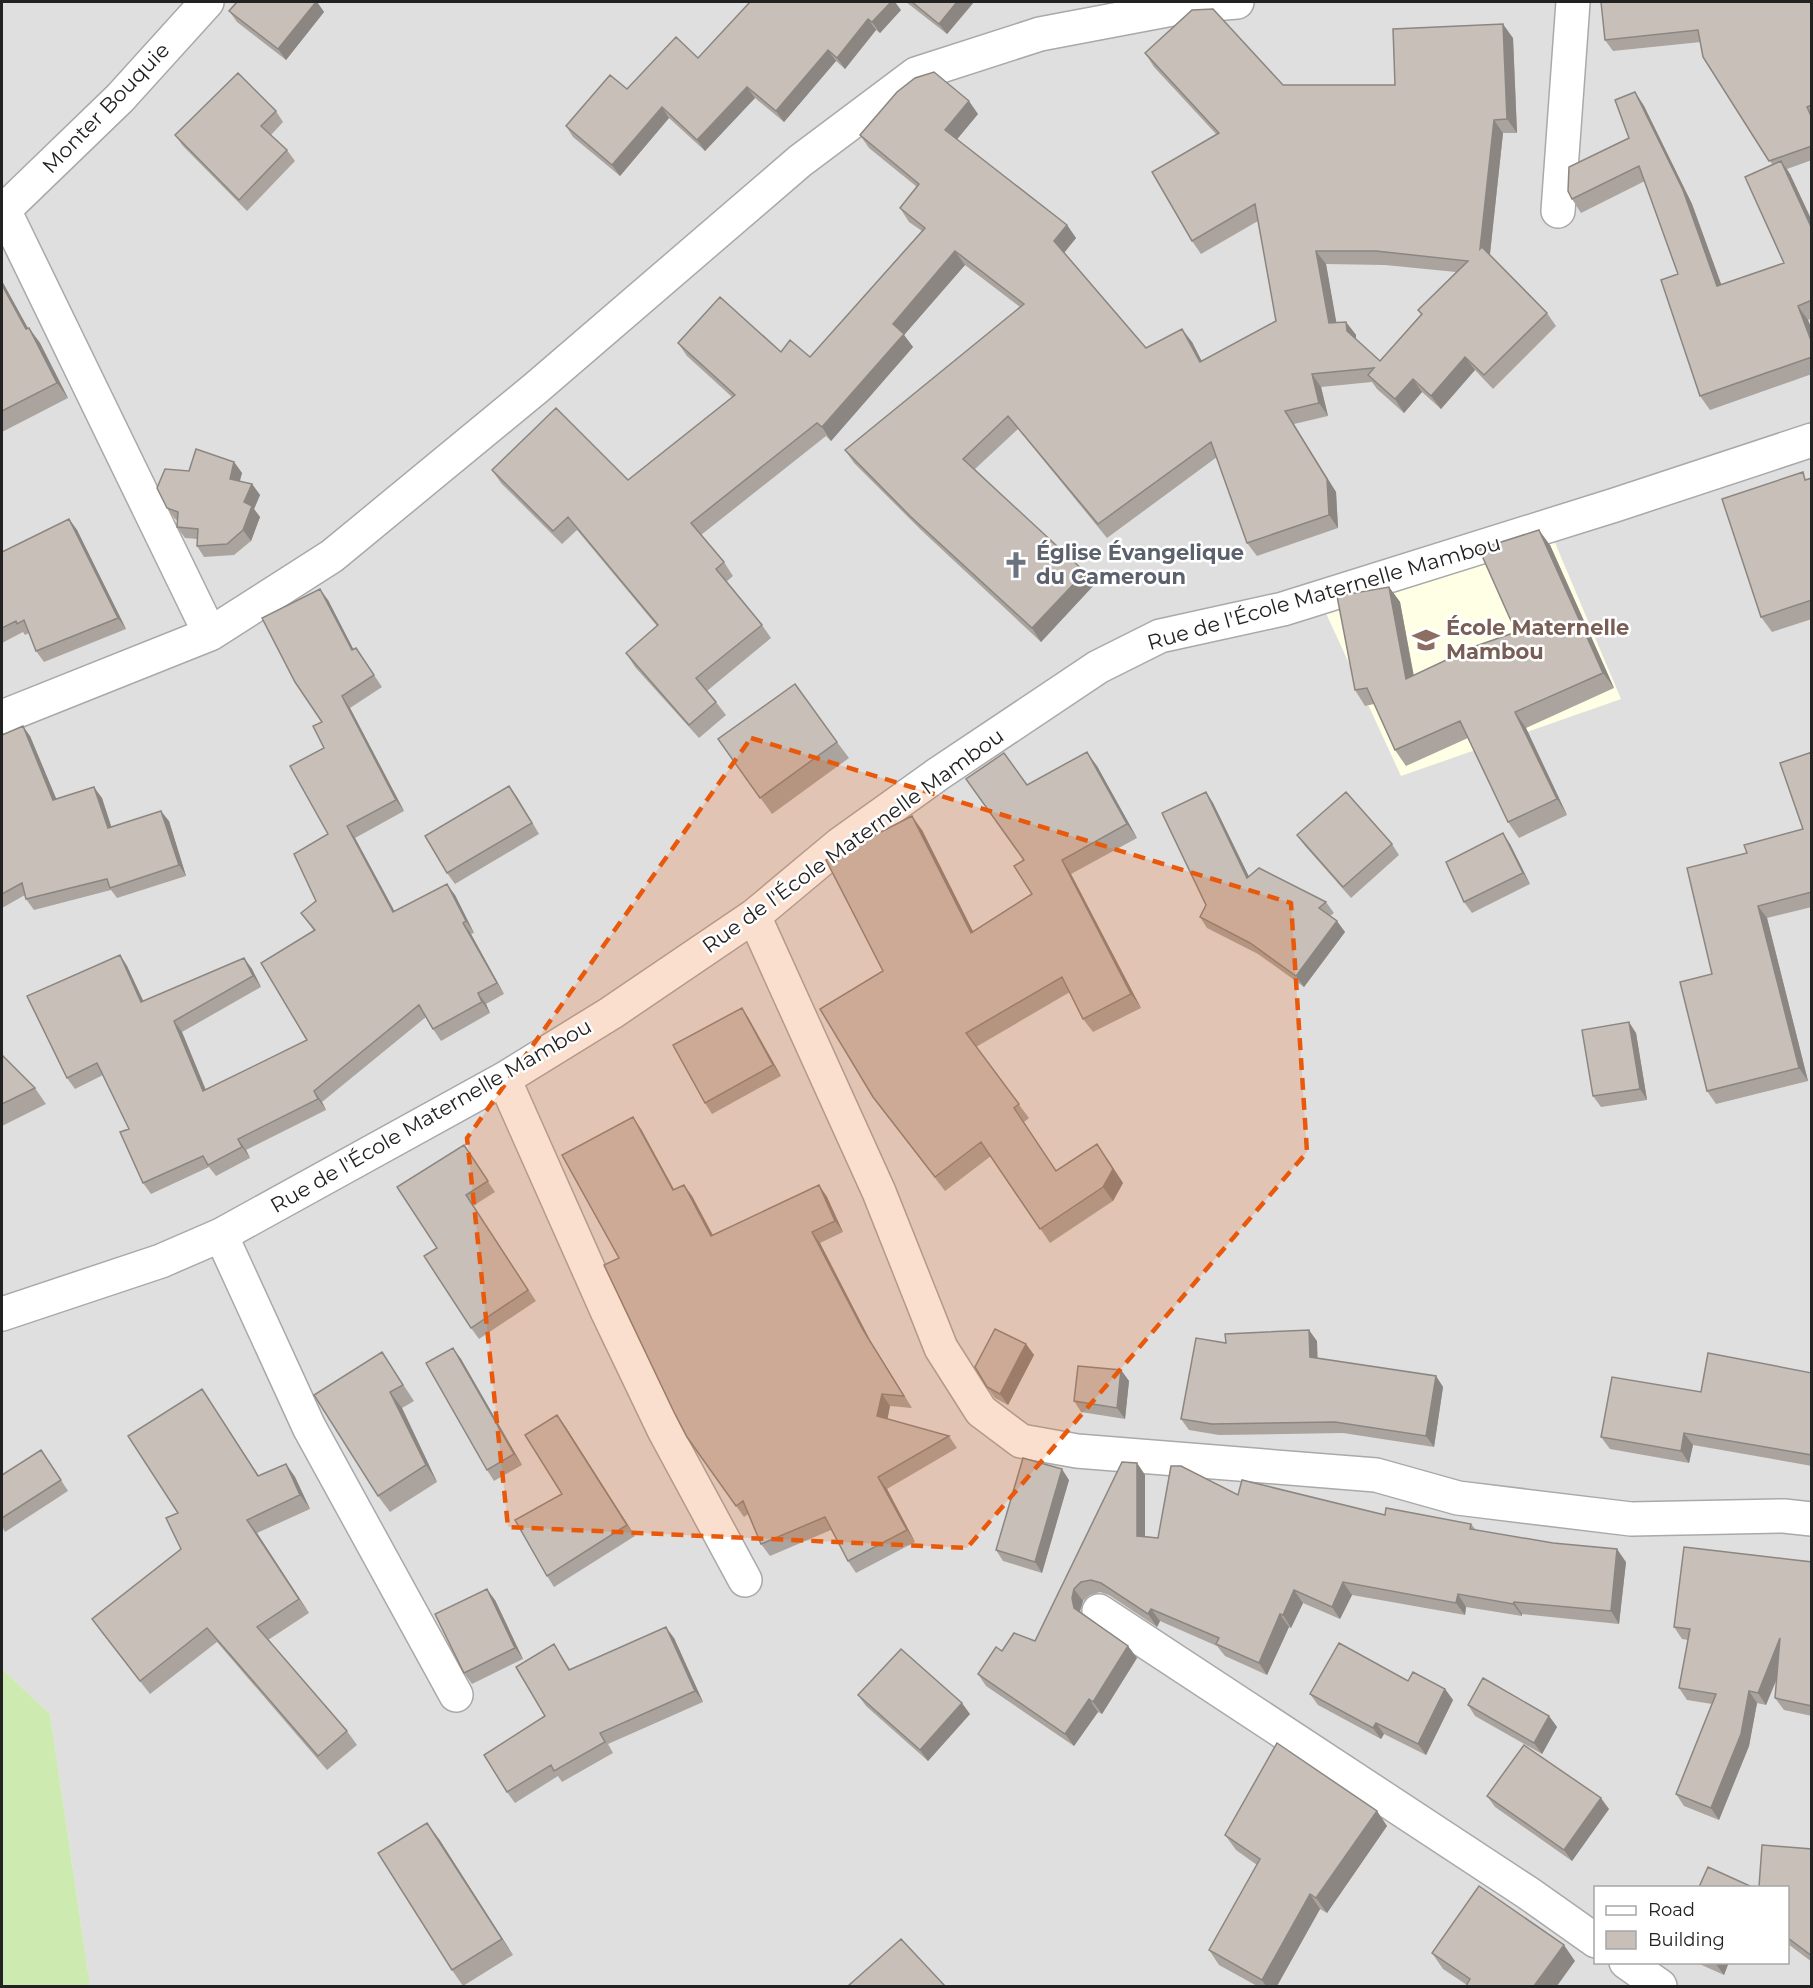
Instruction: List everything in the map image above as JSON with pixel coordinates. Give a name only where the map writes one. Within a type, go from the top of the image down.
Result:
[{"type":"street","name":"Monter Bouquie","points":[[3,211],[120,98],[207,2]]},
{"type":"street","points":[[2,717],[210,634],[332,556],[536,388],[800,161],[916,74],[1040,34],[1188,6],[1237,2]]},
{"type":"street","points":[[1558,211],[1573,2]]},
{"type":"street","points":[[3,211],[210,634]]},
{"type":"street","name":"Rue de l'École Maternelle Mambou","points":[[2,1314],[161,1261],[221,1235],[504,1079],[611,1012],[754,916],[839,845],[938,774],[1098,666],[1160,636],[1283,609],[1615,506],[1812,440]]},
{"type":"street","points":[[754,916],[879,1192],[941,1348],[981,1411],[1021,1441],[1077,1451],[1376,1475],[1458,1498],[1631,1519],[1784,1516],[1812,1519]]},
{"type":"street","points":[[504,1079],[608,1313],[664,1430],[745,1580]]},
{"type":"street","points":[[221,1235],[309,1427],[456,1695]]},
{"type":"street","points":[[1099,1611],[1528,1893],[1594,1940]]},
{"type":"street","points":[[1629,1964],[1660,1986]]},
{"type":"highlighted area","points":[[751,738],[1291,903],[1307,1152],[967,1548],[508,1527],[467,1138]]},
{"type":"shaded area","points":[[2,2],[1811,2],[1811,1986],[90,1986],[50,1714],[2,1669]]},
{"type":"shaded area","name":"École Maternelle Mambou","points":[[1550,531],[1621,699],[1401,776],[1324,609]]},
{"type":"green space","points":[[2,1669],[50,1714],[90,1986],[2,1986]]},
{"type":"building","points":[[237,2],[316,2],[278,49],[229,11]]},
{"type":"building","points":[[750,2],[891,2],[872,22],[868,19],[837,58],[828,50],[776,111],[747,87],[697,140],[662,107],[612,165],[566,126],[610,75],[627,89],[676,37],[698,58]]},
{"type":"building","points":[[912,2],[957,2],[939,24]]},
{"type":"building","points":[[1601,2],[1812,2],[1812,105],[1807,107],[1812,118],[1812,146],[1769,161],[1703,57],[1698,30],[1605,40]]},
{"type":"building","points":[[1213,9],[1283,85],[1395,85],[1393,29],[1503,24],[1507,119],[1494,120],[1480,249],[1482,247],[1547,313],[1484,375],[1465,357],[1431,396],[1413,379],[1395,399],[1368,375],[1374,368],[1312,374],[1319,403],[1285,411],[1327,479],[1329,515],[1247,543],[1211,442],[1098,524],[1008,416],[963,459],[1085,572],[1032,628],[910,516],[845,450],[1024,304],[955,251],[893,324],[904,334],[822,427],[817,423],[691,523],[724,562],[716,569],[762,625],[696,678],[716,702],[689,725],[626,653],[658,625],[568,517],[553,531],[492,470],[556,408],[628,480],[735,395],[678,343],[720,297],[781,352],[790,340],[810,357],[925,228],[900,208],[919,184],[860,135],[897,92],[915,78],[934,72],[969,101],[945,130],[1067,225],[1054,241],[1146,348],[1182,329],[1200,362],[1276,321],[1255,204],[1192,241],[1152,172],[1219,133],[1145,53],[1192,10]],"holes":[[[1316,251],[1376,251],[1468,261],[1418,310],[1422,314],[1380,361],[1347,331],[1346,322],[1329,323]]]},
{"type":"building","points":[[238,73],[276,111],[261,126],[287,150],[239,200],[175,135]]},
{"type":"building","points":[[1635,92],[1683,190],[1717,286],[1784,263],[1745,177],[1781,161],[1812,229],[1812,300],[1798,306],[1812,343],[1812,357],[1700,396],[1661,280],[1678,274],[1639,166],[1572,199],[1568,191],[1569,167],[1629,138],[1615,100]]},
{"type":"building","points":[[2,285],[26,329],[29,328],[57,383],[2,411]]},
{"type":"building","points":[[196,449],[234,462],[230,479],[252,484],[244,502],[252,506],[243,530],[227,544],[197,546],[198,529],[177,527],[178,512],[167,508],[157,488],[165,469],[189,471]]},
{"type":"building","points":[[1803,472],[1805,480],[1812,478],[1812,600],[1761,617],[1722,499]]},
{"type":"building","points":[[69,519],[118,618],[36,651],[24,620],[2,628],[2,552]]},
{"type":"building","points":[[1539,530],[1603,673],[1515,712],[1557,799],[1508,822],[1460,721],[1395,750],[1367,688],[1355,690],[1337,596],[1389,587],[1406,679],[1476,646],[1516,632],[1479,549]]},
{"type":"building","points":[[320,589],[352,650],[356,648],[374,675],[342,696],[396,800],[347,826],[393,912],[447,884],[466,921],[463,923],[497,983],[478,993],[482,1002],[433,1029],[419,1005],[314,1091],[318,1099],[238,1139],[242,1147],[208,1165],[203,1156],[143,1183],[120,1132],[129,1129],[97,1063],[67,1078],[27,996],[120,955],[141,1002],[244,958],[253,976],[174,1021],[203,1091],[307,1040],[261,963],[315,930],[301,913],[316,901],[294,854],[328,834],[290,766],[324,748],[313,726],[322,722],[295,682],[262,618]]},
{"type":"building","points":[[795,684],[837,742],[760,798],[718,739]]},
{"type":"building","points":[[23,726],[53,800],[94,787],[108,828],[161,811],[179,865],[110,888],[107,879],[26,899],[22,883],[2,894],[2,735]]},
{"type":"building","points":[[1087,752],[1127,824],[1062,860],[1131,994],[1083,1019],[1062,977],[966,1033],[1019,1104],[1014,1108],[1056,1171],[1097,1144],[1113,1169],[1103,1187],[1040,1229],[981,1142],[935,1177],[873,1097],[820,1009],[883,971],[826,860],[912,816],[971,933],[1032,894],[1014,866],[1024,860],[966,779],[1004,753],[1027,785]]},
{"type":"building","points":[[1812,752],[1812,892],[1758,906],[1799,1068],[1707,1091],[1680,982],[1712,974],[1687,868],[1747,853],[1744,845],[1803,829],[1780,763]]},
{"type":"building","points":[[509,786],[532,823],[447,873],[425,836]]},
{"type":"building","points":[[1206,792],[1247,878],[1259,868],[1326,902],[1319,908],[1337,921],[1296,976],[1250,943],[1200,917],[1206,905],[1162,813]]},
{"type":"building","points":[[1346,792],[1392,844],[1343,887],[1297,835]]},
{"type":"building","points":[[1503,833],[1523,873],[1464,902],[1446,862]]},
{"type":"building","points":[[742,1008],[773,1065],[705,1103],[673,1045]]},
{"type":"building","points":[[1629,1022],[1640,1089],[1593,1096],[1582,1030]]},
{"type":"building","points":[[2,1055],[35,1088],[2,1104]]},
{"type":"building","points":[[633,1117],[673,1190],[684,1185],[711,1236],[819,1185],[835,1221],[812,1232],[863,1330],[904,1396],[882,1394],[877,1416],[949,1436],[878,1477],[907,1530],[848,1561],[825,1517],[761,1544],[743,1501],[736,1506],[687,1437],[604,1265],[619,1258],[562,1155]]},
{"type":"building","points":[[464,1145],[488,1181],[466,1195],[528,1290],[471,1328],[424,1256],[437,1248],[397,1187]]},
{"type":"building","points":[[995,1329],[1026,1344],[1000,1394],[987,1387],[975,1367]]},
{"type":"building","points":[[1309,1330],[1310,1357],[1436,1376],[1426,1436],[1335,1422],[1212,1424],[1181,1419],[1196,1338],[1226,1343],[1225,1334]]},
{"type":"building","points":[[453,1348],[514,1454],[487,1470],[426,1363]]},
{"type":"building","points":[[382,1352],[403,1385],[390,1392],[426,1465],[378,1496],[314,1395]]},
{"type":"building","points":[[1708,1353],[1812,1373],[1812,1455],[1684,1433],[1681,1451],[1601,1437],[1612,1377],[1701,1392]]},
{"type":"building","points":[[1078,1366],[1121,1370],[1117,1408],[1074,1401]]},
{"type":"building","points":[[202,1389],[258,1476],[286,1464],[300,1495],[247,1520],[299,1599],[257,1627],[347,1731],[318,1756],[207,1628],[140,1681],[92,1619],[181,1549],[166,1518],[178,1513],[128,1436]]},
{"type":"building","points":[[557,1415],[627,1525],[547,1576],[515,1520],[562,1494],[525,1435]]},
{"type":"building","points":[[41,1450],[61,1480],[2,1518],[2,1475]]},
{"type":"building","points":[[1023,1458],[1062,1469],[1035,1562],[996,1550]]},
{"type":"building","points":[[1122,1462],[1137,1463],[1137,1536],[1158,1538],[1171,1466],[1181,1466],[1238,1495],[1242,1480],[1385,1515],[1386,1508],[1471,1524],[1470,1529],[1553,1543],[1617,1549],[1611,1611],[1514,1602],[1513,1604],[1458,1594],[1456,1603],[1343,1582],[1332,1607],[1294,1590],[1283,1615],[1280,1614],[1259,1663],[1216,1644],[1219,1638],[1151,1609],[1148,1614],[1101,1583],[1091,1580],[1081,1582],[1074,1589],[1072,1598],[1074,1608],[1128,1646],[1093,1702],[1089,1699],[1065,1734],[978,1674],[996,1647],[1002,1651],[1014,1633],[1035,1641]]},
{"type":"building","points":[[1684,1547],[1812,1562],[1812,1706],[1775,1698],[1780,1638],[1758,1693],[1749,1691],[1741,1734],[1711,1808],[1676,1794],[1716,1694],[1679,1688],[1690,1629],[1674,1627]]},
{"type":"building","points":[[487,1589],[515,1648],[464,1673],[435,1614]]},
{"type":"building","points":[[666,1627],[695,1691],[600,1733],[605,1742],[554,1771],[551,1765],[507,1792],[484,1755],[545,1716],[516,1667],[554,1644],[569,1670]]},
{"type":"building","points":[[1339,1643],[1408,1681],[1413,1672],[1445,1689],[1418,1744],[1376,1723],[1373,1728],[1310,1694]]},
{"type":"building","points":[[901,1649],[962,1703],[920,1750],[858,1695]]},
{"type":"building","points":[[1483,1678],[1549,1716],[1534,1743],[1468,1705]]},
{"type":"building","points":[[1277,1743],[1377,1811],[1316,1898],[1310,1894],[1262,1980],[1209,1950],[1260,1859],[1225,1835]]},
{"type":"building","points":[[1524,1745],[1601,1798],[1564,1850],[1487,1796]]},
{"type":"building","points":[[427,1823],[502,1939],[452,1970],[378,1853]]},
{"type":"building","points":[[1762,1845],[1812,1849],[1812,1956],[1789,1939],[1789,1886],[1759,1886]]},
{"type":"building","points":[[1708,1867],[1750,1886],[1699,1886]]},
{"type":"building","points":[[1479,1886],[1564,1945],[1534,1986],[1466,1986],[1470,1979],[1432,1953]]},
{"type":"building","points":[[901,1939],[945,1986],[848,1986]]},
{"type":"place","name":"Église Évangelique du Cameroun","points":[[1016,565]]},
{"type":"place","name":"École Maternelle Mambou","points":[[1426,640]]}]
